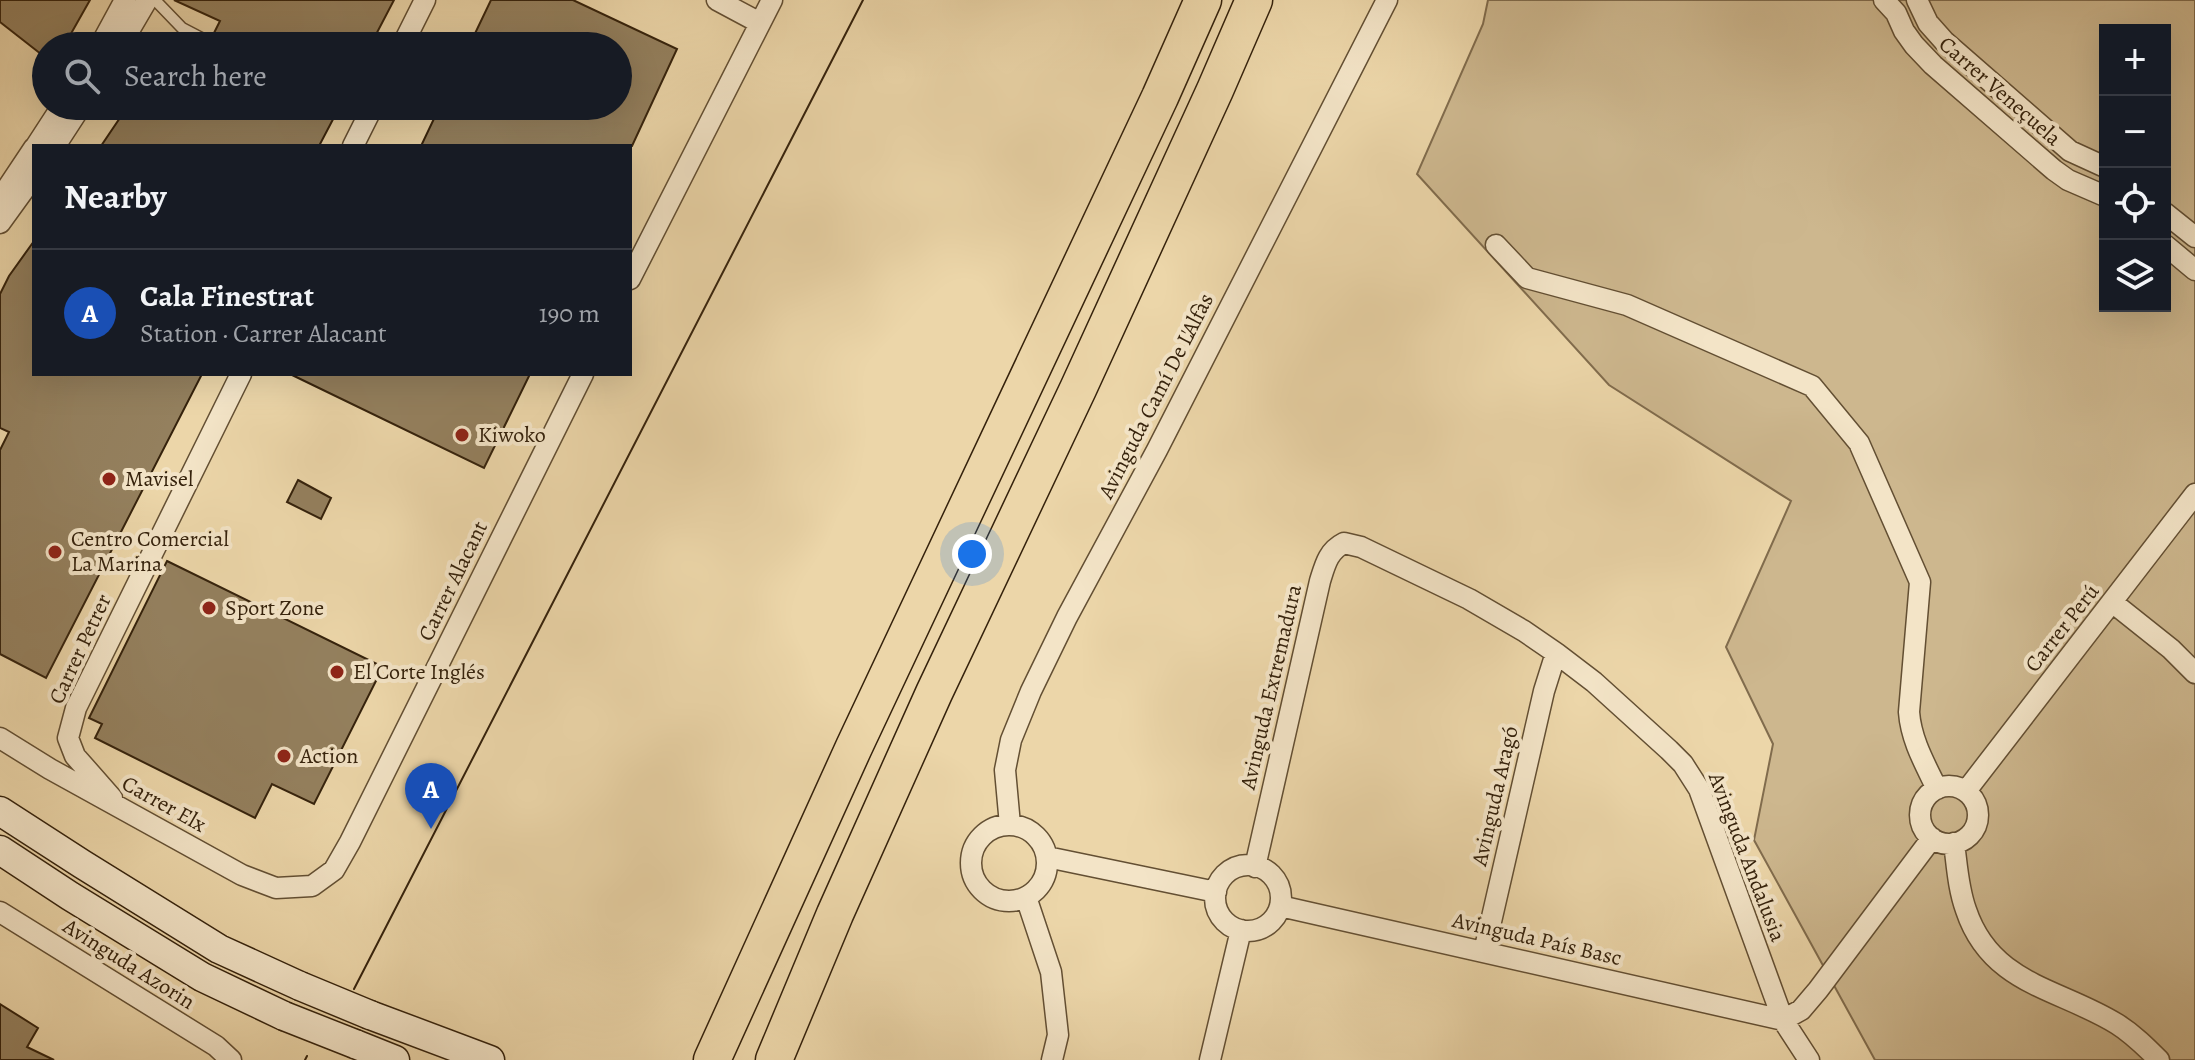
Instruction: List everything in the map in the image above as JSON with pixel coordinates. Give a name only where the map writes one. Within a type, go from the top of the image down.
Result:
[{"type":"highway","points":[[712,1060],[854,747],[1203,0]]},
{"type":"highway","points":[[774,1060],[835,914],[934,693],[1078,389],[1254,0]]},
{"type":"main road","points":[[0,811],[219,949],[370,1015],[490,1060]]},
{"type":"main road","points":[[0,850],[202,977],[284,1016],[395,1060]]},
{"type":"street","points":[[108,32],[125,0]]},
{"type":"street","points":[[128,32],[147,0]]},
{"type":"street","points":[[409,32],[425,0]]},
{"type":"street","points":[[717,0],[760,23]]},
{"type":"street","points":[[632,275],[772,0]]},
{"type":"street","name":"Avinguda Camí De L'Alfàs","points":[[1010,825],[1005,770],[1011,740],[1031,691],[1387,0]]},
{"type":"street","name":"Carrer Veneçuela","points":[[1884,0],[1896,13],[1914,45],[1933,65],[2061,176],[2099,193]]},
{"type":"street","name":"Carrer Veneçuela","points":[[1917,0],[1928,23],[1944,41],[2070,151],[2099,165]]},
{"type":"street","points":[[37,144],[53,120]]},
{"type":"street","points":[[56,144],[72,120]]},
{"type":"street","points":[[354,144],[366,120]]},
{"type":"street","points":[[0,199],[32,151]]},
{"type":"street","points":[[0,223],[32,179]]},
{"type":"street","points":[[2171,218],[2195,237]]},
{"type":"street","points":[[1496,245],[1527,278],[1627,305],[1812,386],[1859,443],[1920,582],[1909,712],[1917,746],[1937,789]]},
{"type":"street","points":[[2171,250],[2195,270]]},
{"type":"street","name":"Carrer Petrer","points":[[120,808],[75,756],[68,738],[76,708],[240,376]]},
{"type":"street","name":"Carrer Alacant","points":[[312,886],[334,870],[350,842],[582,376]]},
{"type":"street","name":"Carrer Perú","points":[[1966,791],[2195,494]]},
{"type":"street","name":"Avinguda Extremadura","points":[[1255,867],[1323,571],[1333,548],[1344,543],[1361,547]]},
{"type":"street","name":"Avinguda Andalusia","points":[[1361,547],[1469,599],[1524,631],[1627,711],[1683,764],[1699,789],[1783,1020],[1809,1060]]},
{"type":"street","points":[[2112,602],[2171,649],[2195,673]]},
{"type":"street","name":"Avinguda Aragó","points":[[1484,952],[1544,691],[1556,653]]},
{"type":"street","name":"Carrer Elx","points":[[0,738],[242,875],[276,888],[312,886]]},
{"type":"street","points":[[1951,786],[1966,791],[1974,801],[1978,819],[1969,836],[1954,843],[1942,843],[1932,838],[1926,833],[1920,815],[1926,797],[1937,789],[1951,786]]},
{"type":"street","points":[[1010,825],[1034,834],[1042,843],[1047,857],[1043,880],[1036,890],[1014,901],[1001,901],[989,896],[973,877],[972,852],[987,832],[998,827],[1010,825]]},
{"type":"street","points":[[1783,1020],[1801,1010],[1818,990],[1932,838]]},
{"type":"street","points":[[1954,843],[1965,909],[1991,954],[2010,972],[2033,985],[2117,1024],[2159,1060]]},
{"type":"street","points":[[1047,857],[1216,892]]},
{"type":"street","points":[[1255,867],[1267,871],[1275,879],[1280,888],[1280,906],[1274,919],[1266,926],[1257,930],[1241,930],[1226,923],[1220,915],[1216,892],[1226,874],[1235,868],[1255,867]]},
{"type":"street","points":[[1026,897],[1051,972],[1058,1035],[1052,1060]]},
{"type":"street","name":"Avinguda País Basc","points":[[1280,906],[1783,1020]]},
{"type":"street","name":"Avinguda Azorin","points":[[0,912],[216,1046],[231,1060]]},
{"type":"street","points":[[1210,1060],[1241,930]]},
{"type":"lane","points":[[155,0],[190,32]]},
{"type":"shaded area","points":[[1488,0],[2195,0],[2195,1060],[1875,1060],[1754,840],[1773,744],[1726,647],[1791,501],[1609,385],[1417,174],[1483,24]]},
{"type":"building","points":[[0,0],[90,0],[72,32],[32,32],[32,47],[0,22]]},
{"type":"building","points":[[174,0],[394,0],[377,32],[214,32],[220,21]]},
{"type":"building","points":[[491,0],[573,0],[677,49],[632,146],[422,144],[433,120],[632,120],[632,32],[476,32]]},
{"type":"building","points":[[119,120],[333,120],[320,144],[102,144]]},
{"type":"building","name":"Centro Comercial La Marina","points":[[32,244],[32,376],[201,376],[46,678],[0,654],[0,450],[9,432],[0,428],[0,294]]},
{"type":"building","points":[[294,376],[529,376],[484,468]]},
{"type":"building","points":[[298,480],[331,498],[321,519],[287,502]]},
{"type":"building","points":[[167,561],[383,667],[314,804],[272,784],[255,818],[95,738],[102,724],[89,718]]},
{"type":"building","points":[[0,1004],[38,1028],[27,1047],[54,1060],[0,1060]]},
{"type":"tram line","points":[[354,989],[863,0]]},
{"type":"tram line","points":[[305,1060],[307,1056]]},
{"type":"place","name":"Kiwoko","points":[[462,435]]},
{"type":"place","name":"Mavisel","points":[[109,479]]},
{"type":"place","name":"Centro Comercial La Marina","points":[[55,552]]},
{"type":"place","name":"Sport Zone","points":[[209,608]]},
{"type":"place","name":"El Corte Inglés","points":[[337,672]]},
{"type":"place","name":"Action","points":[[284,756]]},
{"type":"place","name":"Cala Finestrat","points":[[431,829]]}]
